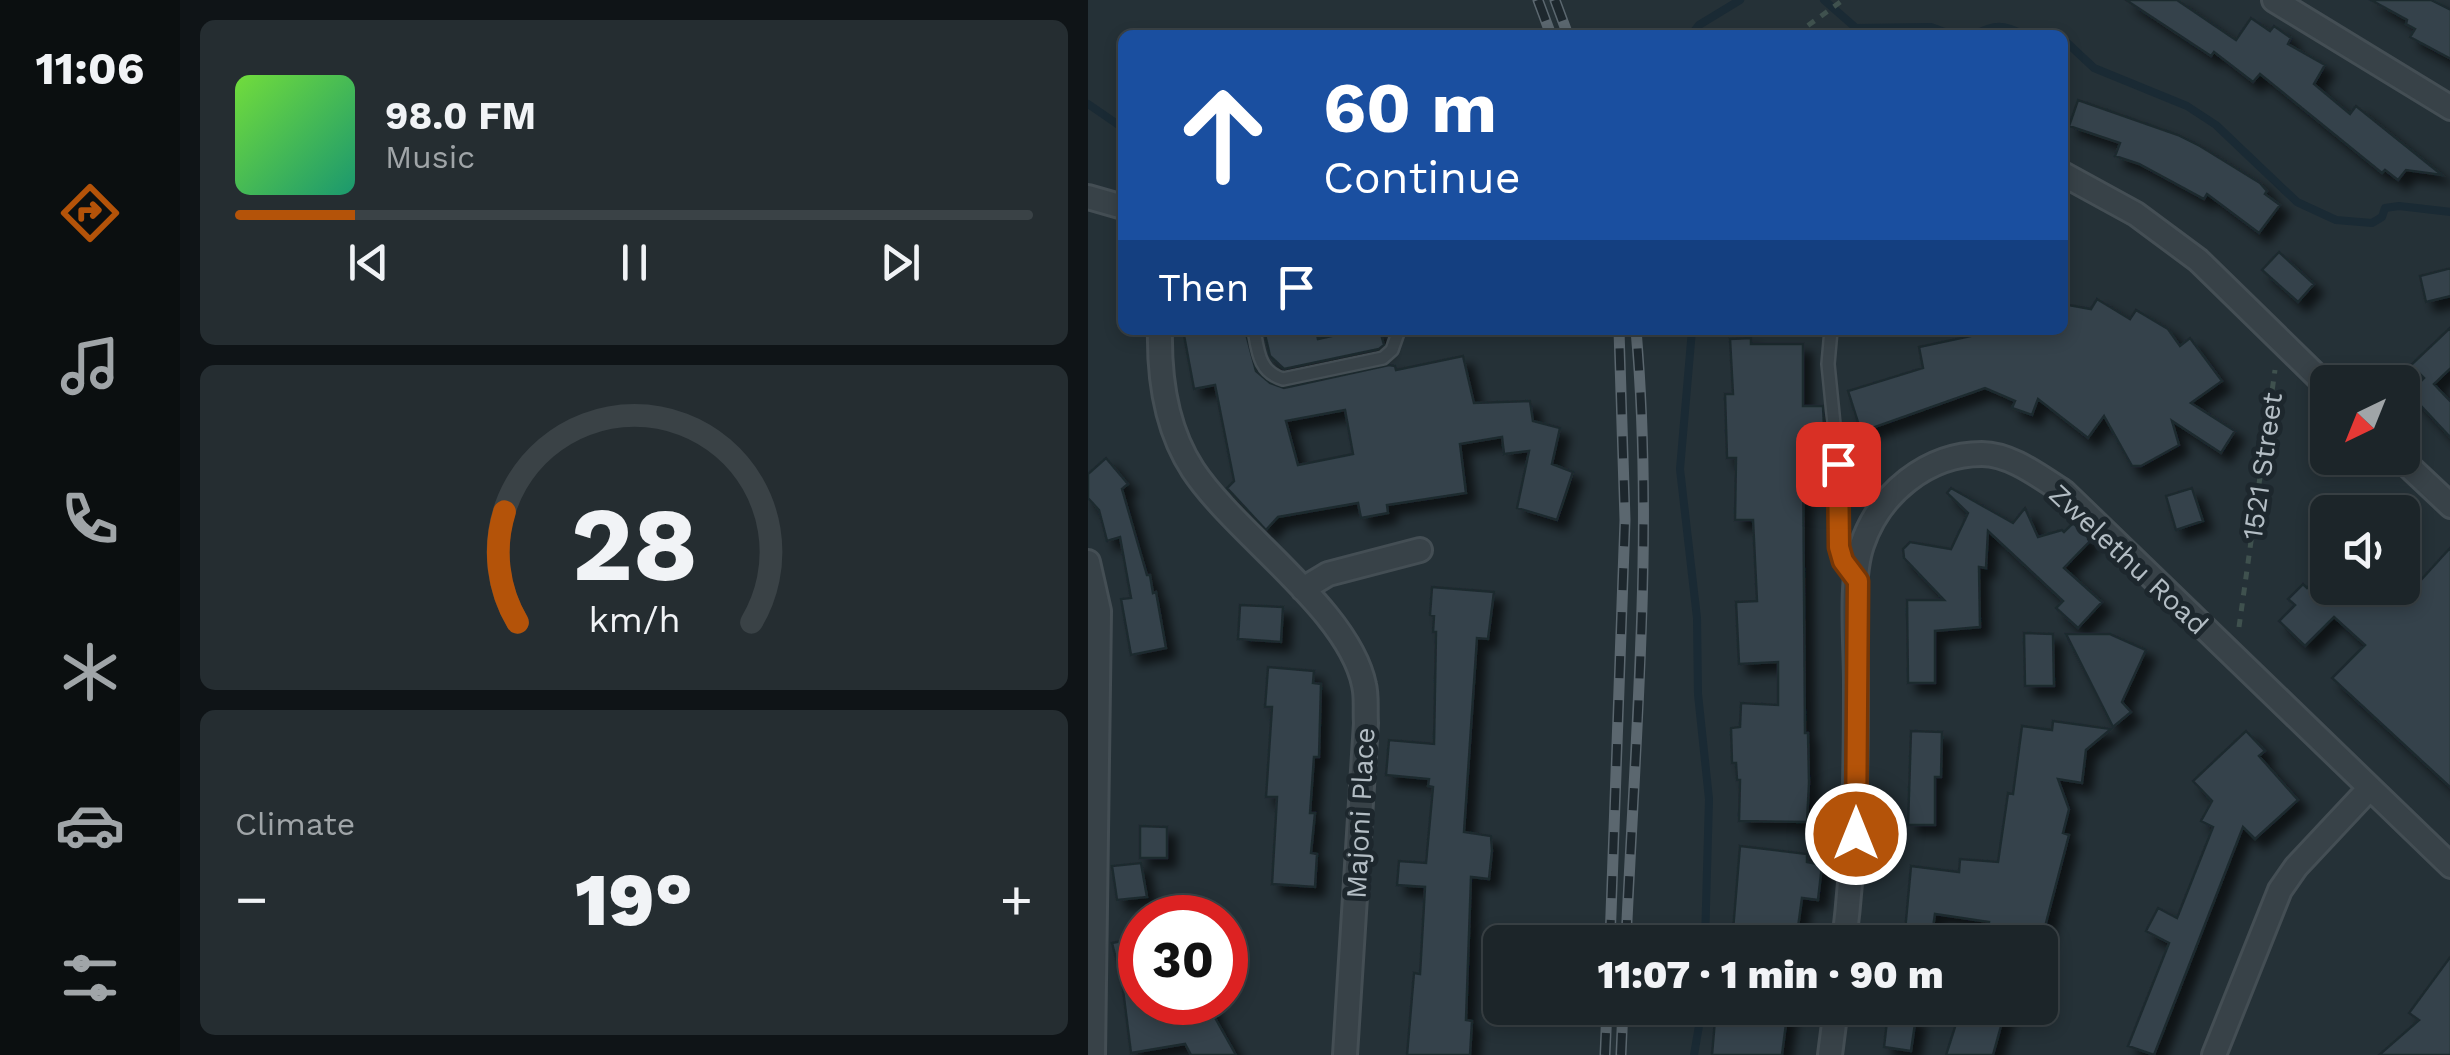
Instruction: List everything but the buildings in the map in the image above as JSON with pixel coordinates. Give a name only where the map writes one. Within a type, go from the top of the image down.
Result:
[{"type":"street","points":[[2274,0],[2450,108]]},
{"type":"street","points":[[2068,177],[2136,214],[2198,260],[2280,340]]},
{"type":"street","points":[[1088,197],[1118,206]]},
{"type":"street","name":"Majoni Place","points":[[1160,335],[1159,370],[1171,423],[1192,468],[1225,509],[1303,589],[1350,650],[1364,684],[1364,743],[1345,1055]]},
{"type":"street","name":"1521 Street","points":[[2280,340],[2310,369]]},
{"type":"street","name":"Zwelethu Road","points":[[1846,925],[1856,834],[1860,548],[1876,513],[1896,489],[1935,462],[1984,454],[2024,466],[2064,492],[2450,866]]},
{"type":"street","points":[[2418,475],[2450,506]]},
{"type":"street","points":[[1303,589],[1328,574],[1420,550]]},
{"type":"street","points":[[1088,562],[1099,611],[1093,1055]]},
{"type":"street","points":[[2214,1055],[2280,890],[2296,867],[2369,789]]},
{"type":"street","points":[[1830,1055],[1834,1025]]},
{"type":"lane","points":[[1255,335],[1264,368],[1283,379],[1383,358],[1392,350],[1397,335]]},
{"type":"lane","points":[[1831,335],[1828,364],[1838,464],[1839,547],[1843,561],[1858,581]]},
{"type":"path","points":[[1801,30],[1843,0]]},
{"type":"path","name":"1521 Street","points":[[2234,659],[2280,340]]},
{"type":"waterway","points":[[1695,30],[1740,0]]},
{"type":"waterway","points":[[1824,0],[1856,28],[1939,30]]},
{"type":"waterway","points":[[1985,30],[2013,30]]},
{"type":"waterway","points":[[2068,44],[2094,68],[2187,106],[2216,125],[2297,202],[2336,220],[2372,223],[2382,217],[2385,208],[2399,206],[2451,212]]},
{"type":"waterway","points":[[1088,104],[1118,125]]},
{"type":"waterway","points":[[1692,335],[1680,469],[1697,618],[1698,694],[1709,799],[1705,925]]},
{"type":"waterway","points":[[1694,1055],[1699,1025]]},
{"type":"railway","points":[[1538,0],[1549,30]]},
{"type":"railway","points":[[1555,0],[1566,30]]},
{"type":"railway","points":[[1611,925],[1625,520],[1619,335]]},
{"type":"railway","points":[[1627,925],[1643,559],[1636,335]]},
{"type":"railway","points":[[1605,1055],[1606,1025]]},
{"type":"railway","points":[[1621,1055],[1622,1025]]},
{"type":"route","points":[[1838,464],[1840,554],[1858,581],[1856,834]]}]
